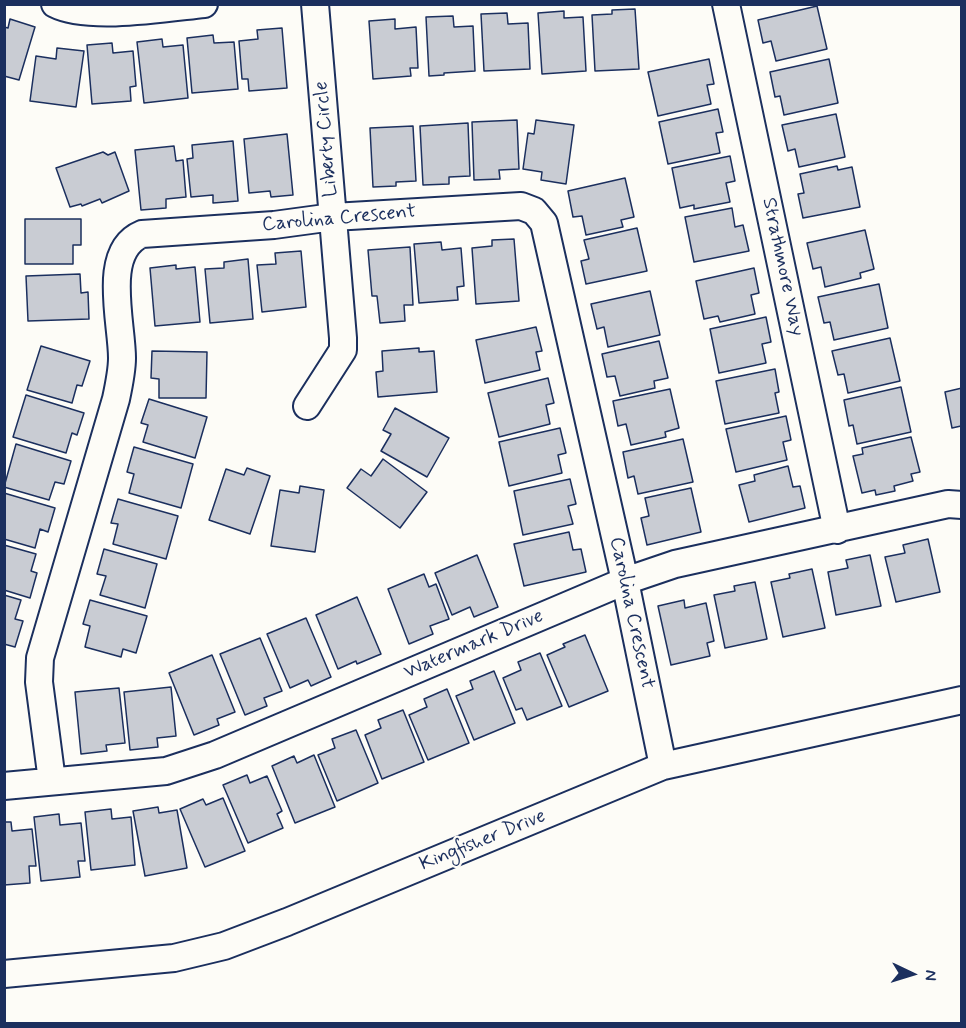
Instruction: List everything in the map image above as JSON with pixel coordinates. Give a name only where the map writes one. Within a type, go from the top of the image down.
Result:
[{"type":"street","points":[[55,4],[66,10],[94,14],[204,4]]},
{"type":"street","name":"Liberty Circle","points":[[307,406],[343,350],[315,4]]},
{"type":"street","name":"Strathmore Way","points":[[726,4],[837,530]]},
{"type":"street","name":"Carolina Crescent","points":[[52,782],[39,682],[40,658],[118,388],[122,359],[117,281],[122,249],[133,238],[142,234],[274,225],[333,217],[521,206],[534,211],[542,218],[625,581],[663,766]]},
{"type":"street","name":"Watermark Drive","points":[[4,786],[165,771],[215,755],[625,581],[675,564],[955,505]]},
{"type":"street","name":"Kingfisher Drive","points":[[4,974],[174,958],[224,946],[663,766],[962,700]]},
{"type":"building","points":[[817,6],[827,49],[776,61],[771,41],[763,43],[758,20]]},
{"type":"building","points":[[635,9],[639,69],[595,71],[592,15],[612,14],[612,10]]},
{"type":"building","points":[[564,11],[564,18],[583,17],[586,71],[542,74],[538,13]]},
{"type":"building","points":[[507,13],[508,24],[528,23],[530,69],[484,71],[481,14]]},
{"type":"building","points":[[453,16],[454,27],[473,26],[475,71],[429,76],[426,17]]},
{"type":"building","points":[[10,19],[35,27],[19,80],[4,76],[4,27],[8,28]]},
{"type":"building","points":[[395,19],[395,29],[416,27],[418,68],[410,68],[411,76],[373,79],[369,21]]},
{"type":"building","points":[[282,28],[287,88],[249,91],[248,79],[242,79],[239,41],[258,39],[257,30]]},
{"type":"building","points":[[213,35],[214,43],[234,42],[238,89],[192,93],[187,38]]},
{"type":"building","points":[[162,39],[163,47],[183,45],[188,98],[144,103],[137,42]]},
{"type":"building","points":[[112,43],[113,53],[133,51],[136,86],[130,87],[131,101],[92,104],[87,45]]},
{"type":"building","points":[[57,48],[84,51],[76,107],[30,101],[36,56],[56,59]]},
{"type":"building","points":[[709,59],[714,84],[707,85],[711,104],[658,116],[648,72]]},
{"type":"building","points":[[829,59],[838,103],[784,115],[780,96],[775,97],[770,72]]},
{"type":"building","points":[[718,109],[723,132],[716,133],[720,153],[668,164],[659,122]]},
{"type":"building","points":[[836,114],[845,157],[799,167],[795,149],[788,151],[782,125]]},
{"type":"building","points":[[517,120],[519,169],[499,170],[500,179],[474,180],[472,122]]},
{"type":"building","points":[[536,120],[574,125],[566,184],[541,180],[542,172],[523,169],[528,133],[534,134]]},
{"type":"building","points":[[468,123],[470,176],[449,177],[449,184],[423,185],[420,126]]},
{"type":"building","points":[[413,126],[416,181],[396,182],[396,186],[373,187],[370,128]]},
{"type":"building","points":[[287,134],[293,195],[271,197],[270,191],[249,193],[244,139]]},
{"type":"building","points":[[233,141],[238,201],[213,203],[213,195],[191,197],[187,159],[193,158],[192,145]]},
{"type":"building","points":[[174,146],[176,161],[183,160],[186,197],[166,199],[166,208],[141,210],[135,150]]},
{"type":"building","points":[[103,152],[108,155],[115,152],[129,191],[102,203],[100,199],[82,206],[81,204],[70,207],[56,168]]},
{"type":"building","points":[[730,156],[735,181],[726,183],[730,202],[694,209],[694,205],[680,208],[672,168]]},
{"type":"building","points":[[837,166],[838,170],[852,167],[860,207],[803,218],[798,194],[804,193],[800,174]]},
{"type":"building","points":[[625,178],[634,217],[621,220],[623,227],[586,235],[582,216],[573,217],[568,191]]},
{"type":"building","points":[[732,208],[735,227],[743,225],[749,251],[694,262],[685,217]]},
{"type":"building","points":[[25,219],[81,219],[81,245],[73,245],[73,264],[25,264]]},
{"type":"building","points":[[637,228],[647,271],[586,284],[581,261],[589,259],[584,240]]},
{"type":"building","points":[[865,230],[874,269],[860,273],[861,278],[825,287],[821,267],[813,269],[807,243]]},
{"type":"building","points":[[514,239],[519,301],[476,304],[472,248],[492,246],[492,240]]},
{"type":"building","points":[[441,242],[442,250],[461,248],[464,286],[457,287],[458,300],[419,303],[414,244]]},
{"type":"building","points":[[410,247],[413,305],[404,305],[405,321],[380,323],[377,296],[372,296],[368,250]]},
{"type":"building","points":[[301,251],[306,307],[262,312],[257,265],[276,264],[275,253]]},
{"type":"building","points":[[248,259],[253,319],[210,323],[205,269],[224,268],[224,262]]},
{"type":"building","points":[[176,265],[176,269],[195,267],[200,322],[155,326],[150,268]]},
{"type":"building","points":[[754,268],[759,293],[751,295],[755,314],[720,322],[718,316],[704,319],[696,281]]},
{"type":"building","points":[[80,274],[81,293],[88,292],[89,319],[28,321],[26,276]]},
{"type":"building","points":[[879,284],[888,328],[834,340],[830,322],[824,323],[818,297]]},
{"type":"building","points":[[650,291],[660,335],[608,347],[604,327],[597,329],[591,304]]},
{"type":"building","points":[[766,317],[771,342],[762,344],[766,363],[719,373],[710,329]]},
{"type":"building","points":[[536,327],[542,351],[536,352],[540,370],[485,383],[476,340]]},
{"type":"building","points":[[890,338],[900,381],[848,393],[844,374],[838,375],[832,351]]},
{"type":"building","points":[[659,341],[668,378],[654,381],[655,388],[620,396],[615,376],[607,377],[602,354]]},
{"type":"building","points":[[41,346],[90,361],[82,386],[77,385],[72,403],[27,390]]},
{"type":"building","points":[[419,348],[419,352],[434,351],[437,392],[378,397],[376,372],[383,371],[382,351]]},
{"type":"building","points":[[152,351],[207,352],[206,398],[159,398],[159,379],[151,378]]},
{"type":"building","points":[[775,369],[779,392],[775,393],[779,413],[725,424],[716,381]]},
{"type":"building","points":[[548,378],[554,403],[546,405],[550,424],[499,437],[488,393]]},
{"type":"building","points":[[901,387],[911,432],[857,444],[853,425],[849,426],[844,400]]},
{"type":"building","points":[[962,388],[962,430],[961,426],[952,428],[945,392]]},
{"type":"building","points":[[670,389],[679,428],[665,432],[666,437],[631,445],[626,424],[618,426],[613,401]]},
{"type":"building","points":[[26,395],[84,413],[77,435],[72,433],[66,453],[13,437]]},
{"type":"building","points":[[149,399],[207,417],[195,458],[143,442],[148,425],[141,423]]},
{"type":"building","points":[[395,408],[449,438],[427,477],[381,451],[391,434],[383,430]]},
{"type":"building","points":[[786,416],[791,440],[783,442],[787,460],[736,472],[726,429]]},
{"type":"building","points":[[560,428],[566,453],[558,455],[562,473],[509,486],[499,442]]},
{"type":"building","points":[[911,437],[920,472],[911,474],[913,481],[894,486],[895,491],[876,495],[875,490],[862,493],[853,456],[863,454],[862,448]]},
{"type":"building","points":[[683,439],[693,482],[638,494],[634,476],[628,478],[623,452]]},
{"type":"building","points":[[16,444],[71,461],[64,484],[55,482],[49,500],[4,487]]},
{"type":"building","points":[[134,447],[193,464],[181,508],[129,493],[134,474],[127,472]]},
{"type":"building","points":[[383,459],[427,492],[400,528],[347,488],[361,469],[371,476]]},
{"type":"building","points":[[788,466],[793,487],[800,486],[805,508],[749,522],[739,485],[755,481],[754,475]]},
{"type":"building","points":[[247,468],[270,476],[250,534],[209,520],[226,469],[244,475]]},
{"type":"building","points":[[570,479],[576,504],[568,506],[573,524],[523,535],[514,491]]},
{"type":"building","points":[[300,486],[324,490],[315,552],[271,546],[280,490],[299,493]]},
{"type":"building","points":[[691,488],[701,532],[647,545],[641,518],[649,516],[645,498]]},
{"type":"building","points":[[4,493],[55,508],[48,532],[40,529],[35,548],[4,539]]},
{"type":"building","points":[[118,499],[178,516],[166,559],[113,544],[118,524],[111,523]]},
{"type":"building","points":[[569,532],[573,550],[581,549],[586,572],[524,586],[514,544]]},
{"type":"building","points":[[928,539],[940,592],[896,602],[885,557],[905,553],[903,545]]},
{"type":"building","points":[[4,545],[36,554],[31,571],[37,573],[30,598],[4,590]]},
{"type":"building","points":[[104,549],[157,564],[145,608],[100,595],[106,576],[97,574]]},
{"type":"building","points":[[477,555],[498,607],[474,617],[470,607],[452,615],[435,573]]},
{"type":"building","points":[[870,555],[881,606],[836,615],[828,572],[848,568],[846,560]]},
{"type":"building","points":[[812,569],[825,628],[783,637],[771,582],[790,578],[789,574]]},
{"type":"building","points":[[424,574],[429,587],[436,584],[449,619],[430,626],[433,634],[409,644],[388,589]]},
{"type":"building","points":[[755,582],[767,639],[725,648],[714,595],[735,591],[734,586]]},
{"type":"building","points":[[4,595],[21,600],[15,619],[23,621],[15,647],[4,644]]},
{"type":"building","points":[[357,597],[381,654],[338,669],[316,615]]},
{"type":"building","points":[[90,600],[147,616],[136,653],[123,649],[121,657],[85,647],[90,626],[83,624]]},
{"type":"building","points":[[684,600],[685,608],[706,603],[714,641],[707,643],[710,656],[671,665],[658,606]]},
{"type":"building","points":[[306,618],[331,677],[311,686],[308,680],[290,688],[267,634]]},
{"type":"building","points":[[585,635],[608,691],[569,707],[547,655],[565,647],[563,644]]},
{"type":"building","points":[[260,638],[282,691],[264,698],[267,706],[245,715],[220,654]]},
{"type":"building","points":[[540,653],[562,706],[527,720],[522,708],[516,710],[503,678],[521,670],[518,662]]},
{"type":"building","points":[[212,655],[235,712],[217,719],[219,725],[194,735],[169,673]]},
{"type":"building","points":[[494,671],[515,723],[474,740],[456,696],[473,689],[470,681]]},
{"type":"building","points":[[171,687],[176,736],[157,738],[158,747],[130,750],[124,692]]},
{"type":"building","points":[[119,688],[125,743],[106,745],[107,751],[81,754],[75,692]]},
{"type":"building","points":[[447,689],[469,743],[428,760],[409,715],[427,707],[424,699]]},
{"type":"building","points":[[403,710],[424,762],[382,779],[365,735],[381,728],[378,720]]},
{"type":"building","points":[[356,730],[378,783],[337,801],[318,755],[335,748],[332,739]]},
{"type":"building","points":[[314,755],[335,807],[295,823],[272,766],[294,756],[297,763]]},
{"type":"building","points":[[247,775],[250,783],[267,776],[282,811],[277,814],[283,828],[248,843],[223,785]]},
{"type":"building","points":[[223,798],[245,851],[205,867],[180,809],[203,799],[206,805]]},
{"type":"building","points":[[158,807],[159,813],[177,810],[187,868],[145,876],[133,811]]},
{"type":"building","points":[[111,809],[112,819],[131,817],[135,865],[91,870],[85,812]]},
{"type":"building","points":[[59,814],[60,825],[81,823],[85,861],[78,861],[80,877],[41,881],[34,817]]},
{"type":"building","points":[[4,822],[11,822],[12,831],[32,829],[36,866],[29,866],[30,883],[4,885]]}]
